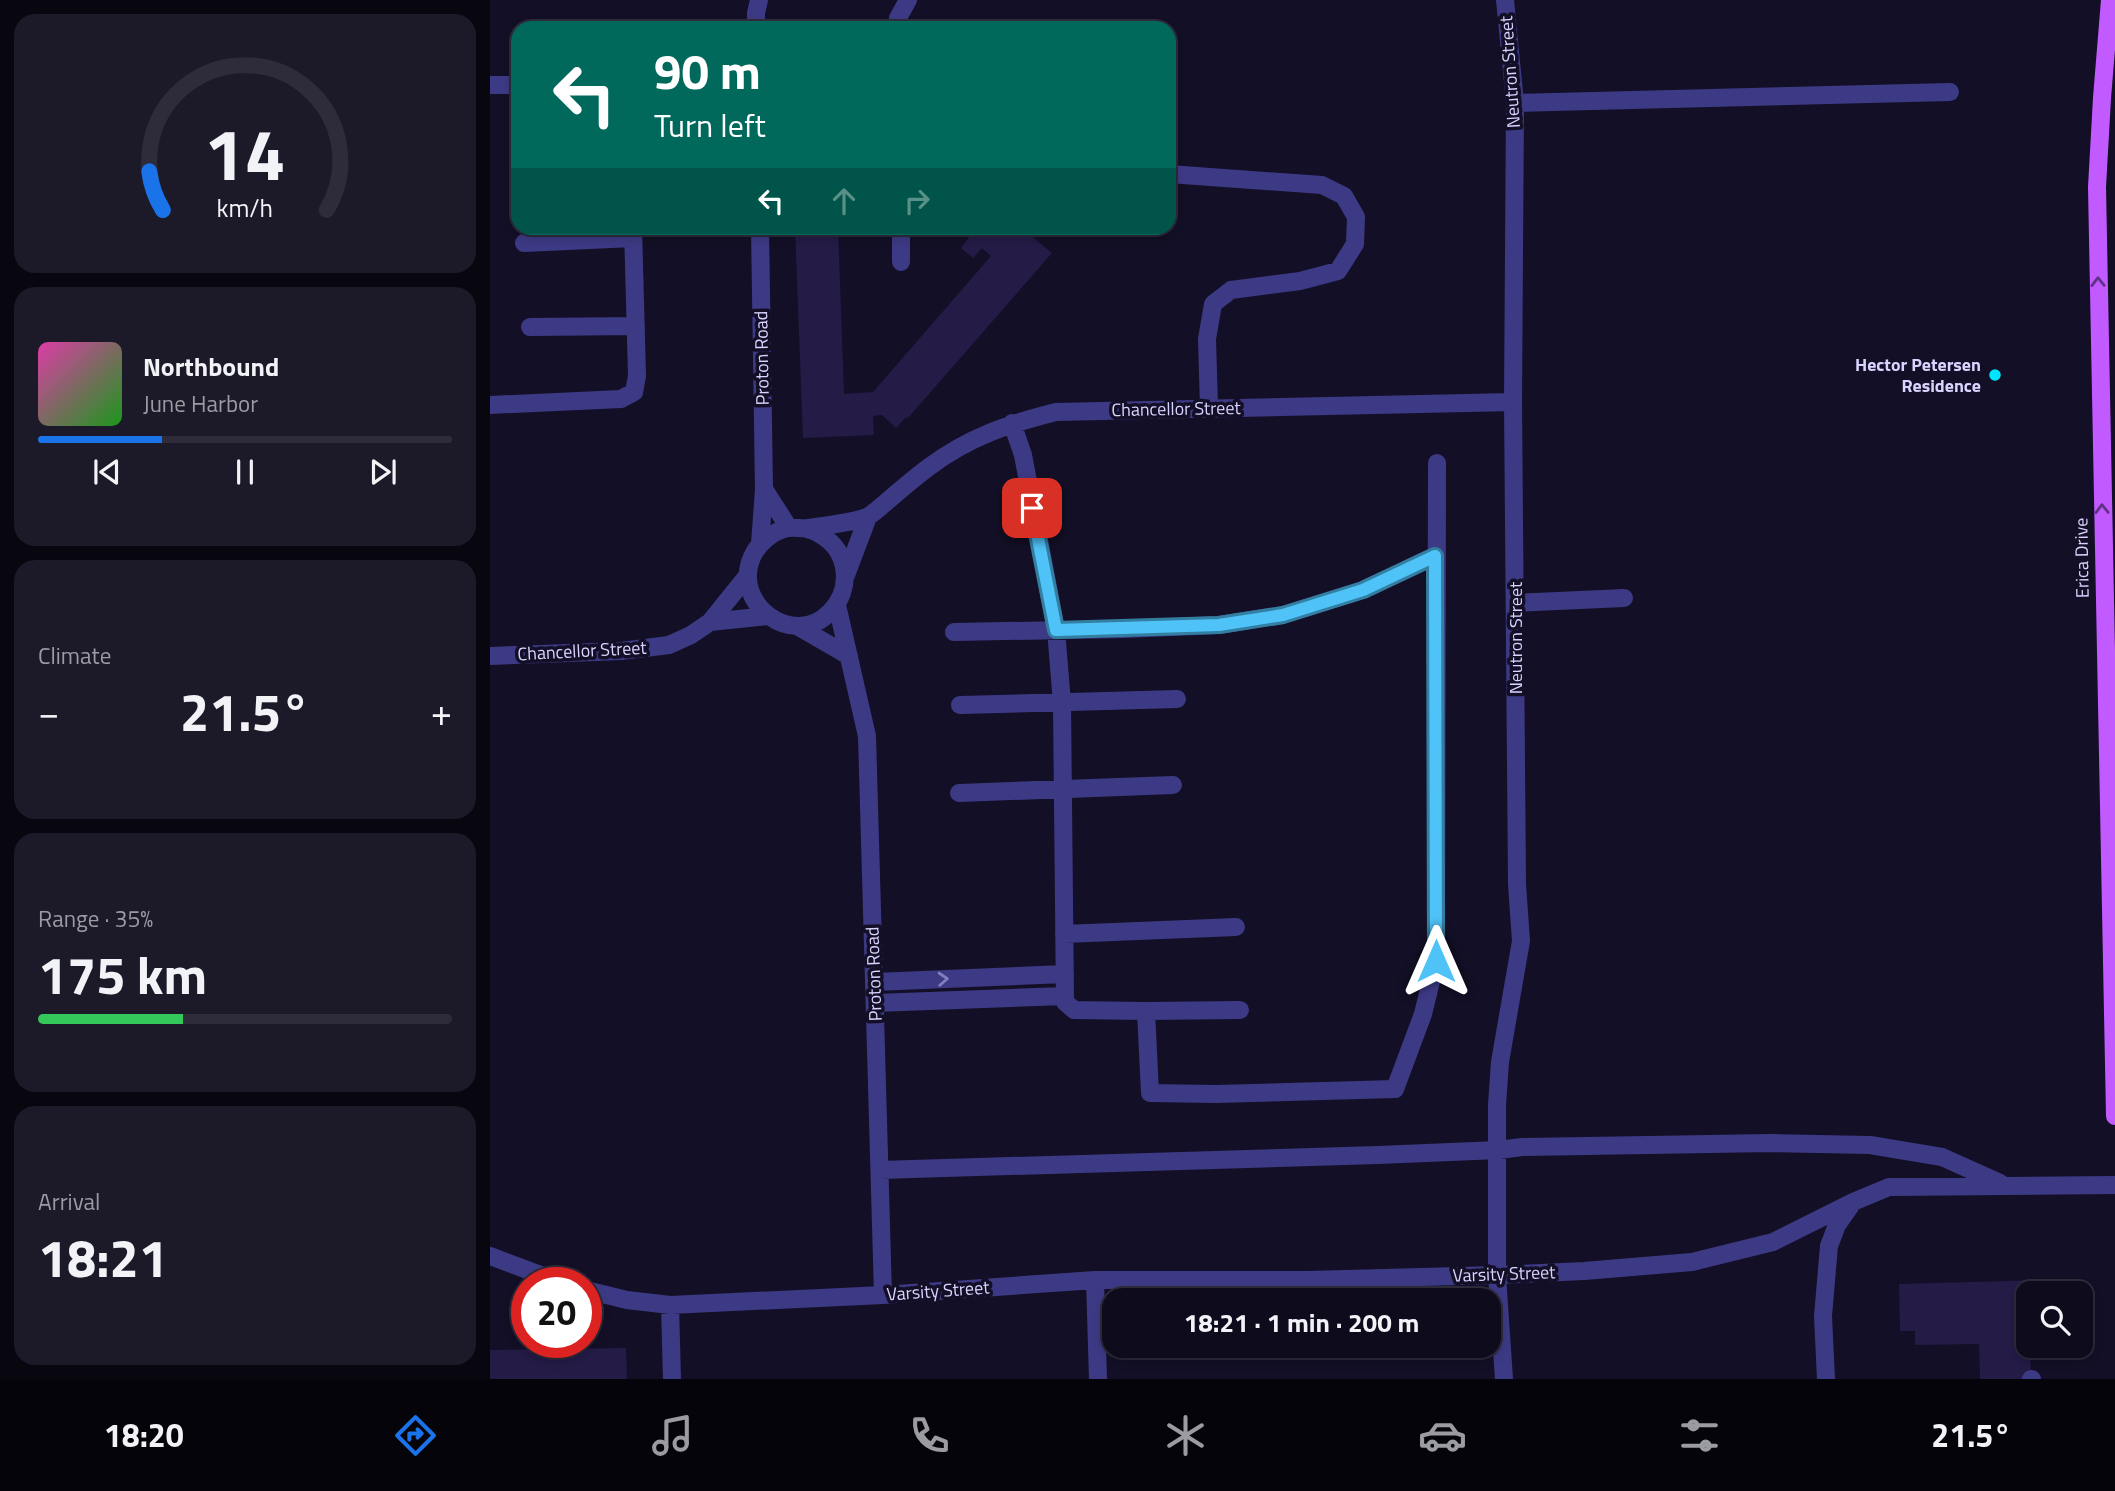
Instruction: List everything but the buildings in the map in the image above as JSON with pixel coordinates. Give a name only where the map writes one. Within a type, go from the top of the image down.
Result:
[{"type":"main road","name":"Erica Drive","points":[[2110,0],[2097,187],[2115,1116]]},
{"type":"street","points":[[898,21],[908,0]]},
{"type":"street","name":"Neutron Street","points":[[1504,1379],[1497,1275],[1497,1105],[1500,1062],[1521,941],[1517,884],[1513,402],[1515,103],[1505,0]]},
{"type":"street","points":[[490,85],[511,85]]},
{"type":"street","points":[[1515,103],[1950,92]]},
{"type":"street","points":[[1176,175],[1322,185],[1344,196],[1356,217],[1355,244],[1338,271],[1300,281],[1231,290],[1213,304],[1207,339],[1209,408]]},
{"type":"street","points":[[524,243],[611,235]]},
{"type":"street","points":[[490,405],[621,399],[634,392],[637,376],[633,235]]},
{"type":"street","name":"Proton Road","points":[[760,235],[764,489],[760,544]]},
{"type":"street","points":[[901,235],[901,262]]},
{"type":"street","points":[[530,327],[636,326]]},
{"type":"street","name":"Chancellor Street","points":[[845,576],[868,517],[931,465],[976,437],[1012,423],[1056,412],[1513,402]]},
{"type":"street","points":[[1012,423],[1023,455],[1056,630],[1062,703],[1065,1002],[1074,1010],[1240,1010]]},
{"type":"street","points":[[1146,1012],[1150,1093],[1395,1089],[1423,1014],[1436,961],[1437,463]]},
{"type":"street","points":[[764,489],[798,528]]},
{"type":"street","name":"Chancellor Street","points":[[798,528],[868,517]]},
{"type":"street","points":[[798,528],[822,535],[835,546],[843,560],[844,591],[837,605],[826,616],[797,626],[781,624],[768,616],[757,605],[750,592],[748,575],[751,558],[760,544],[774,533],[798,528]]},
{"type":"street","points":[[954,632],[1219,625],[1283,615],[1363,590],[1435,556]]},
{"type":"street","name":"Chancellor Street","points":[[490,656],[621,651],[669,645],[710,622],[748,575]]},
{"type":"street","points":[[1515,603],[1624,598]]},
{"type":"street","name":"Proton Road","points":[[837,605],[867,736],[883,1295]]},
{"type":"street","name":"Chancellor Street","points":[[710,622],[768,616]]},
{"type":"street","points":[[797,626],[849,656]]},
{"type":"street","points":[[960,705],[1177,699]]},
{"type":"street","points":[[959,793],[1173,785]]},
{"type":"street","points":[[1064,934],[1236,927]]},
{"type":"street","points":[[875,982],[1065,974]]},
{"type":"street","points":[[875,1003],[1064,996]]},
{"type":"street","points":[[880,1170],[1499,1150],[1522,1147],[1870,1145],[1942,1157],[2004,1185]]},
{"type":"street","name":"Varsity Street","points":[[602,1294],[627,1300],[670,1304],[883,1295],[1095,1280],[1308,1280],[1497,1275],[1692,1262],[1773,1242],[1889,1187],[2115,1185]]},
{"type":"street","points":[[1826,1379],[1824,1316],[1829,1245],[1837,1225],[1853,1202]]},
{"type":"street","points":[[490,1256],[519,1267]]},
{"type":"street","points":[[1095,1280],[1098,1379]]},
{"type":"street","points":[[670,1304],[672,1379]]},
{"type":"place","name":"Hector Petersen Residence","points":[[1995,375]]},
{"type":"route","points":[[1032,508],[1056,630],[1219,625],[1283,615],[1363,590],[1435,556],[1436,961]]}]
